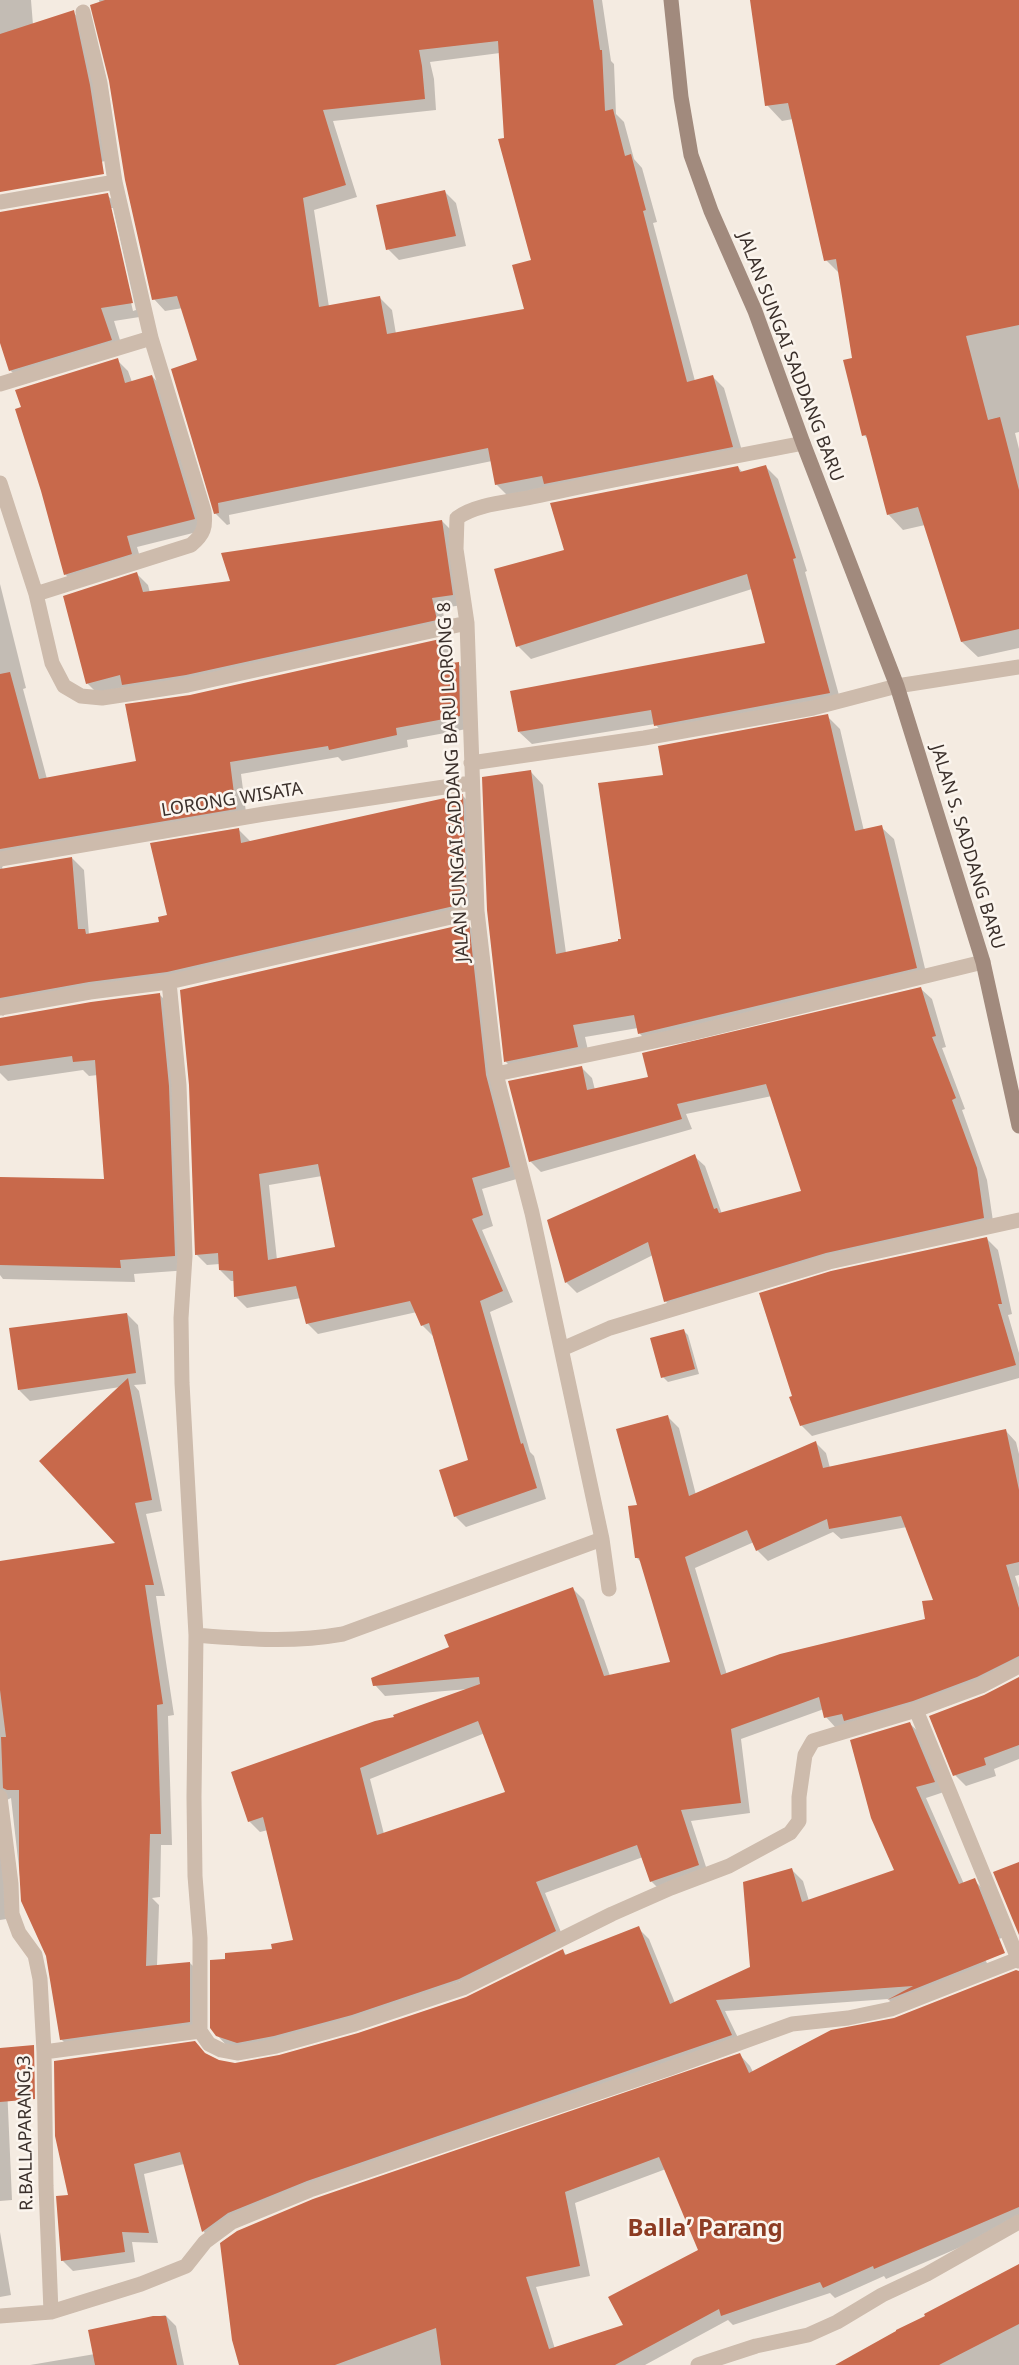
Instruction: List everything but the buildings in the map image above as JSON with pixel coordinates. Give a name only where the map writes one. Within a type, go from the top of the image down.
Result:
[{"type":"main road","name":"JALAN SUNGAI SADDANG BARU","points":[[671,0],[681,97],[692,155],[711,212],[755,312],[897,686]]},
{"type":"main road","name":"JALAN S. SADDANG BARU","points":[[897,686],[983,962],[1019,1126]]},
{"type":"street","points":[[36,594],[191,545],[203,534],[205,521],[204,511],[151,338],[115,182],[100,83],[83,12]]},
{"type":"street","points":[[0,202],[115,182]]},
{"type":"street","points":[[0,384],[151,338]]},
{"type":"street","name":"JALAN SUNGAI SADDANG BARU LORONG 8","points":[[609,1589],[602,1539],[562,1349],[532,1213],[496,1074],[477,910],[467,623],[456,549],[456,527],[458,518],[464,513],[578,487],[803,443]]},
{"type":"street","points":[[0,483],[36,594],[52,663],[64,686],[81,696],[102,698],[188,685],[467,623]]},
{"type":"street","points":[[471,763],[644,738],[813,708],[897,686],[1019,667]]},
{"type":"street","name":"LORONG WISATA","points":[[0,859],[264,814],[471,783]]},
{"type":"street","points":[[0,1008],[90,992],[169,982],[477,910]]},
{"type":"street","points":[[496,1074],[688,1034],[983,962]]},
{"type":"street","points":[[169,982],[179,1085],[185,1256],[181,1318],[182,1383],[196,1635],[194,1820],[195,1876],[200,1938],[200,2031],[209,2044],[237,2053],[276,2046],[355,2024],[463,1988],[612,1914],[729,1866],[790,1833],[799,1821],[799,1797],[805,1755],[813,1741],[916,1710],[981,1686],[1019,1666]]},
{"type":"street","points":[[562,1349],[610,1328],[829,1262],[1019,1220]]},
{"type":"street","points":[[196,1635],[309,1640],[343,1634],[602,1539]]},
{"type":"street","points":[[0,2316],[51,2312],[141,2284],[186,2266],[205,2242],[232,2222],[310,2190],[668,2069],[792,2024],[848,2018],[891,2009],[1019,1960],[916,1710]]},
{"type":"street","name":"R.BALLAPARANG,3","points":[[0,1797],[11,1884],[12,1914],[19,1934],[35,1955],[40,1979],[51,2312]]},
{"type":"street","points":[[44,2052],[200,2031]]},
{"type":"street","points":[[698,2365],[756,2346],[808,2335],[837,2322],[882,2295],[927,2274],[1019,2223]]},
{"type":"district","name":"Ballaʼ Parang","points":[[705,2229]]}]
